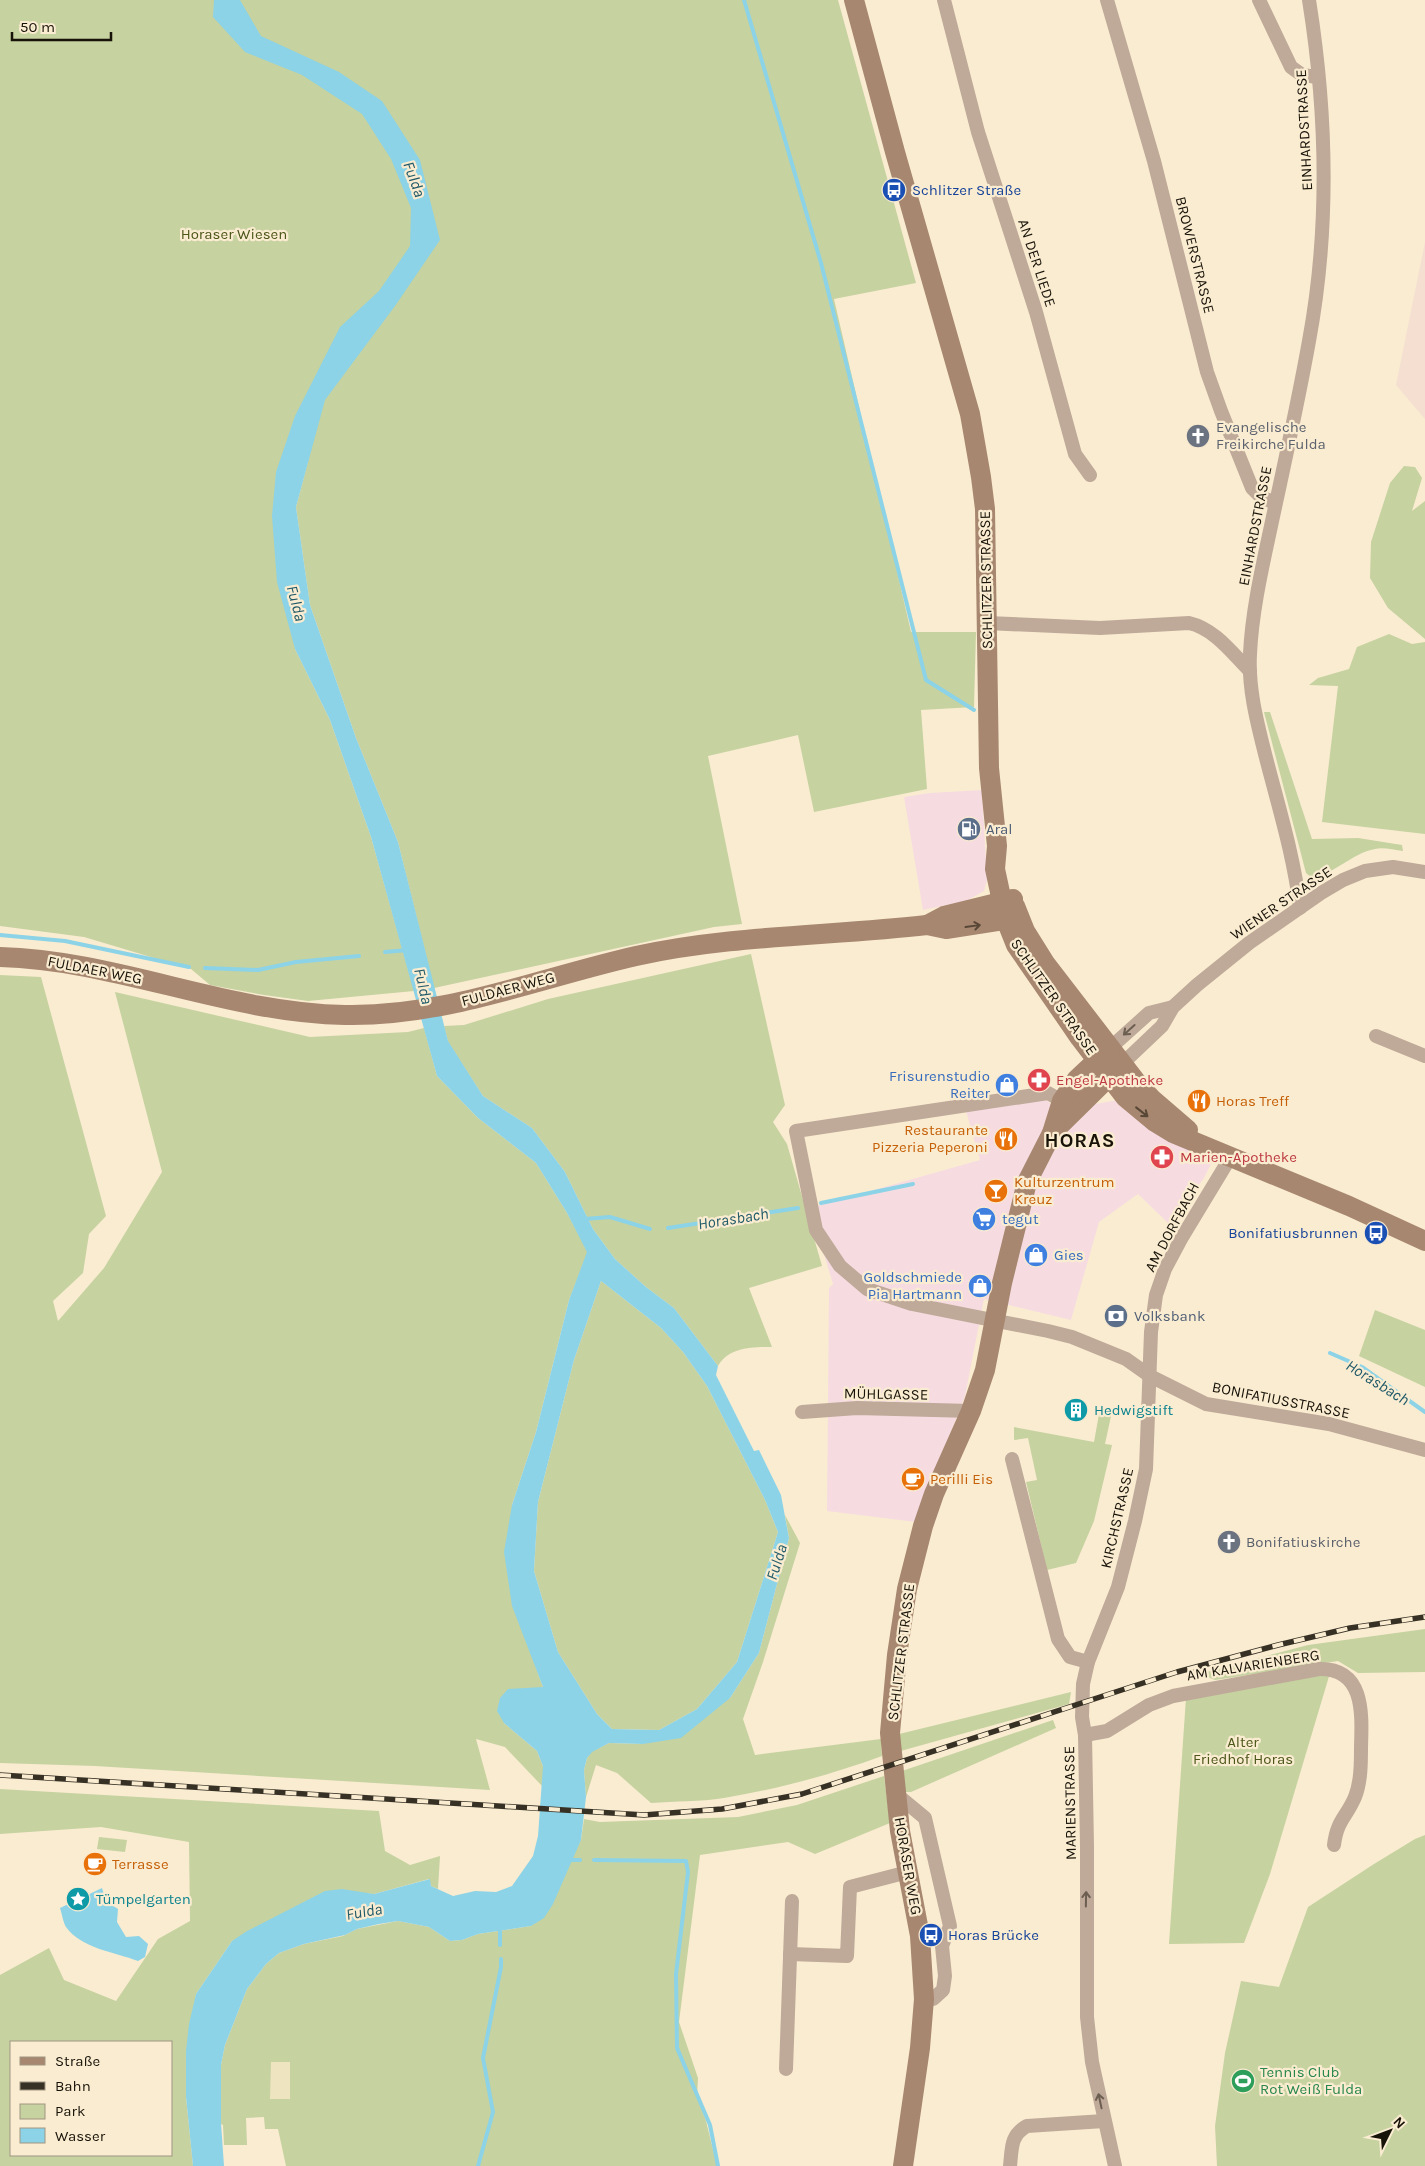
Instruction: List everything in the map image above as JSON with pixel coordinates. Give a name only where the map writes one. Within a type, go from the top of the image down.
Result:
[{"type":"main road","name":"SCHLITZER STRASSE","points":[[854,0],[971,422],[981,477],[985,509],[989,768],[997,846],[1008,873],[1010,910],[1016,945],[1116,1070],[1052,1133]]},
{"type":"main road","name":"FULDAER WEG","points":[[0,957],[48,960],[76,965],[266,1007],[308,1013],[372,1015],[444,1006],[626,959],[679,948],[723,942],[928,925],[944,916],[1010,910]]},
{"type":"main road","name":"SCHLITZER STRASSE","points":[[895,1784],[890,1733],[897,1655],[907,1589],[921,1534],[934,1494],[986,1370],[1002,1283],[1027,1182],[1052,1133],[1062,1101],[1077,1079],[1104,1054]]},
{"type":"main road","points":[[1116,1070],[1125,1097],[1155,1122],[1173,1133],[1349,1206],[1425,1241]]},
{"type":"main road","name":"HORASER WEG","points":[[895,1784],[920,1936],[924,1999],[920,2048],[903,2166]]},
{"type":"street","name":"AN DER LIEDE","points":[[944,0],[978,132],[1036,312],[1075,454],[1090,475]]},
{"type":"street","name":"BROWERSTRASSE","points":[[1107,0],[1149,142],[1207,372],[1224,420],[1252,488],[1261,497],[1275,503]]},
{"type":"street","points":[[1259,0],[1291,67],[1302,75],[1318,77]]},
{"type":"street","name":"EINHARDSTRASSE","points":[[1300,908],[1295,871],[1258,727],[1250,670],[1251,636],[1258,590],[1310,340],[1321,258],[1324,174],[1316,47],[1309,0]]},
{"type":"street","points":[[987,623],[1100,628],[1189,623],[1198,625],[1211,632],[1250,670]]},
{"type":"street","name":"WIENER STRASSE","points":[[1104,1054],[1149,1013],[1172,1006],[1249,943],[1343,880],[1365,871],[1393,867],[1425,872]]},
{"type":"street","name":"WIENER STRASSE","points":[[1116,1070],[1162,1026],[1172,1006]]},
{"type":"street","points":[[1376,1036],[1425,1056]]},
{"type":"street","name":"BONIFATIUSSTRASSE","points":[[1062,1101],[1048,1092],[796,1131],[816,1230],[840,1266],[867,1288],[876,1292],[912,1304],[1072,1337],[1126,1359],[1150,1376],[1206,1404],[1329,1424],[1425,1450]]},
{"type":"street","name":"AM DORFBACH","points":[[1150,1376],[1153,1314],[1156,1295],[1165,1269],[1230,1158]]},
{"type":"street","name":"KIRCHSTRASSE","points":[[1088,1662],[1118,1588],[1135,1520],[1146,1469],[1150,1376]]},
{"type":"street","name":"MÜHLGASSE","points":[[802,1412],[857,1408],[970,1411]]},
{"type":"street","points":[[1012,1459],[1058,1639],[1070,1657],[1088,1662]]},
{"type":"street","name":"MARIENSTRASSE","points":[[1088,1662],[1083,1684],[1082,1704],[1085,1735],[1087,1848],[1087,2017],[1092,2062],[1112,2164]]},
{"type":"street","name":"AM KALVARIENBERG","points":[[1085,1735],[1107,1731],[1149,1705],[1173,1696],[1319,1669],[1340,1672],[1351,1683],[1360,1700],[1361,1763],[1356,1796],[1336,1828],[1334,1845]]},
{"type":"street","name":"HORASER WEG","points":[[895,1784],[925,1818],[950,1926],[942,1946],[945,1976],[943,1990],[933,1999],[924,1999]]},
{"type":"street","points":[[790,1954],[847,1956],[850,1887],[908,1872]]},
{"type":"street","points":[[786,2069],[792,1901]]},
{"type":"street","points":[[1010,2166],[1017,2131],[1027,2126],[1104,2121]]},
{"type":"shaded area","points":[[1425,242],[1425,419],[1396,385]]},
{"type":"shaded area","points":[[982,790],[987,880],[984,891],[966,901],[923,910],[904,797],[930,793]]},
{"type":"shaded area","points":[[1045,1099],[1075,1124],[1095,1104],[1118,1100],[1158,1129],[1212,1162],[1204,1178],[1170,1225],[1138,1194],[1099,1222],[1071,1320],[984,1299],[965,1396],[916,1522],[827,1511],[829,1288],[833,1284],[810,1208],[980,1160],[966,1111]]},
{"type":"green space","name":"Horaser Wiesen","points":[[0,0],[838,0],[916,283],[834,299],[911,632],[976,632],[974,707],[921,710],[927,789],[814,812],[798,735],[708,756],[742,924],[714,927],[434,988],[398,842],[356,738],[310,605],[296,507],[308,462],[286,476],[295,649],[330,720],[371,837],[414,991],[308,1001],[264,995],[210,985],[191,969],[84,937],[0,926]]},
{"type":"green space","points":[[1404,466],[1415,467],[1422,478],[1412,511],[1425,501],[1425,639],[1388,608],[1370,578],[1371,542],[1390,483]]},
{"type":"green space","points":[[1389,634],[1412,644],[1425,642],[1425,834],[1322,822],[1338,686],[1309,685],[1318,678],[1349,669],[1357,647]]},
{"type":"green space","points":[[1264,712],[1270,712],[1312,839],[1358,838],[1402,845],[1403,851],[1385,848],[1375,849],[1367,851],[1320,876],[1312,878],[1306,873]]},
{"type":"green space","points":[[751,954],[785,1105],[773,1122],[787,1144],[822,1266],[749,1288],[772,1347],[742,1349],[728,1355],[718,1366],[674,1308],[646,1287],[615,1259],[593,1229],[565,1172],[532,1128],[483,1096],[448,1042],[444,1026],[464,1025],[548,999]]},
{"type":"green space","points":[[0,975],[41,977],[106,1216],[89,1234],[83,1273],[53,1301],[58,1321],[104,1268],[162,1172],[115,992],[310,1037],[408,1032],[424,1028],[437,1076],[478,1118],[536,1163],[567,1213],[588,1252],[569,1300],[536,1432],[512,1505],[536,1668],[543,1687],[504,1723],[537,1751],[543,1766],[543,1787],[505,1747],[476,1739],[490,1790],[95,1766],[0,1763]]},
{"type":"green space","points":[[601,1281],[661,1328],[683,1352],[707,1386],[765,1500],[778,1532],[737,1662],[697,1709],[659,1730],[612,1729],[597,1714],[558,1652],[534,1571],[538,1502],[574,1360]]},
{"type":"green space","points":[[1375,1310],[1425,1330],[1425,1387],[1359,1356]]},
{"type":"green space","points":[[1099,1414],[1111,1416],[1105,1444],[1112,1445],[1094,1521],[1076,1563],[1047,1570],[1026,1482],[1037,1480],[1028,1438],[1014,1440],[1014,1427],[1094,1442]]},
{"type":"green space","points":[[785,1515],[800,1543],[743,1719],[755,1755],[881,1739],[882,1756],[804,1781],[764,1790],[724,1798],[651,1803],[617,1773],[596,1765],[586,1797],[584,1770],[587,1758],[591,1752],[609,1743],[643,1744],[730,1698],[759,1653],[789,1538]]},
{"type":"green space","points":[[1425,1629],[1425,1672],[1358,1673],[1338,1661],[1215,1680],[1199,1674],[1308,1645]]},
{"type":"green space","name":"Alter Friedhof Horas","points":[[1330,1673],[1270,1874],[1244,1943],[1169,1944],[1186,1698]]},
{"type":"green space","points":[[1071,1692],[1069,1704],[897,1752],[895,1735]]},
{"type":"green space","points":[[1053,1720],[1056,1728],[911,1792],[903,1792],[902,1771]]},
{"type":"green space","points":[[884,1776],[890,1823],[815,1854],[788,1842],[700,1855],[679,2022],[698,2078],[697,2097],[706,2121],[717,2166],[286,2166],[278,2129],[265,2129],[264,2117],[246,2118],[247,2145],[224,2145],[223,2125],[221,2124],[221,2065],[225,2045],[247,1989],[266,1964],[279,1953],[304,1944],[343,1936],[357,1929],[398,1921],[429,1927],[450,1941],[462,1940],[478,1934],[531,1926],[581,1840],[584,1819],[600,1822],[738,1817],[797,1805]]},
{"type":"green space","points":[[0,1789],[379,1811],[385,1851],[410,1865],[440,1856],[438,1889],[431,1886],[429,1879],[374,1894],[361,1893],[232,1941],[196,1994],[186,2097],[193,2166],[0,2166],[0,1975],[49,1948],[64,1980],[116,2001],[158,1939],[190,1921],[189,1842],[101,1827],[0,1834]]},
{"type":"green space","points":[[1425,1835],[1425,2166],[1217,2166],[1215,2126],[1225,2053],[1241,1981],[1279,1987],[1308,1907],[1374,1864]]},
{"type":"green space","points":[[99,1837],[127,1840],[125,1852],[97,1849]]},
{"type":"sand","points":[[271,2062],[290,2062],[290,2099],[270,2099]]},
{"type":"water","name":"Fulda","points":[[214,0],[240,0],[261,36],[339,72],[382,101],[420,160],[440,240],[395,306],[325,400],[296,507],[310,605],[356,738],[398,842],[448,1041],[483,1096],[532,1128],[565,1172],[593,1229],[615,1259],[646,1287],[674,1308],[718,1366],[716,1375],[754,1451],[759,1450],[781,1495],[789,1538],[759,1653],[730,1698],[681,1738],[643,1744],[609,1743],[592,1752],[587,1758],[584,1770],[586,1797],[581,1840],[553,1904],[544,1918],[531,1926],[478,1934],[462,1940],[450,1941],[429,1927],[398,1921],[379,1924],[357,1929],[345,1935],[304,1944],[279,1953],[266,1964],[247,1989],[225,2045],[221,2065],[221,2123],[224,2166],[193,2166],[186,2097],[186,2051],[189,2024],[196,1994],[232,1941],[247,1931],[325,1891],[342,1889],[374,1894],[430,1879],[431,1886],[453,1896],[475,1891],[496,1892],[512,1886],[533,1856],[538,1836],[543,1766],[537,1751],[504,1723],[497,1711],[500,1698],[508,1689],[543,1687],[512,1606],[504,1552],[512,1505],[536,1432],[569,1300],[587,1252],[567,1213],[536,1163],[478,1118],[437,1076],[371,837],[330,720],[295,649],[277,582],[272,516],[276,472],[295,416],[340,327],[379,291],[410,246],[411,208],[391,159],[362,114],[302,75],[245,52],[213,17]],"holes":[[[601,1281],[661,1328],[683,1352],[707,1386],[765,1500],[778,1532],[737,1662],[697,1709],[659,1730],[612,1729],[597,1714],[558,1652],[534,1571],[538,1502],[574,1360]]]},
{"type":"water","points":[[102,1888],[106,1901],[118,1909],[117,1922],[126,1937],[139,1936],[148,1944],[145,1957],[138,1961],[90,1945],[73,1934],[65,1925],[60,1908]]},
{"type":"waterway","points":[[744,0],[821,263],[926,680],[974,710]]},
{"type":"waterway","points":[[0,935],[65,941],[189,967]]},
{"type":"waterway","points":[[385,952],[408,950]]},
{"type":"waterway","points":[[205,968],[258,970],[296,962],[359,956]]},
{"type":"waterway","name":"Horasbach","points":[[821,1203],[913,1184]]},
{"type":"waterway","name":"Horasbach","points":[[668,1228],[798,1208]]},
{"type":"waterway","name":"Horasbach","points":[[584,1219],[610,1217],[650,1229]]},
{"type":"waterway","name":"Horasbach","points":[[1330,1353],[1362,1367],[1425,1412]]},
{"type":"waterway","points":[[569,1860],[580,1860]]},
{"type":"waterway","points":[[594,1860],[686,1861],[688,1872],[676,1974],[677,2048],[710,2125],[718,2166]]},
{"type":"waterway","points":[[500,1927],[500,1945]]},
{"type":"waterway","points":[[478,2166],[493,2112],[483,2058],[501,1959]]},
{"type":"railway","points":[[0,1775],[644,1815],[722,1809],[802,1794],[1177,1672],[1350,1628],[1425,1617]]},
{"type":"place","name":"Schlitzer Straße","points":[[894,190]]},
{"type":"place","name":"Evangelische Freikirche Fulda","points":[[1198,436]]},
{"type":"place","name":"Aral","points":[[969,829]]},
{"type":"place","name":"Engel-Apotheke","points":[[1039,1080]]},
{"type":"place","name":"Frisurenstudio Reiter","points":[[1007,1085]]},
{"type":"place","name":"Horas Treff","points":[[1199,1101]]},
{"type":"place","name":"Restaurante Pizzeria Peperoni","points":[[1006,1139]]},
{"type":"place","name":"Marien-Apotheke","points":[[1162,1157]]},
{"type":"place","name":"Kulturzentrum Kreuz","points":[[996,1191]]},
{"type":"place","name":"tegut","points":[[984,1219]]},
{"type":"place","name":"Bonifatiusbrunnen","points":[[1376,1233]]},
{"type":"place","name":"Gies","points":[[1036,1255]]},
{"type":"place","name":"Goldschmiede Pia Hartmann","points":[[980,1286]]},
{"type":"place","name":"Volksbank","points":[[1116,1316]]},
{"type":"place","name":"Hedwigstift","points":[[1076,1410]]},
{"type":"place","name":"Perilli Eis","points":[[913,1479]]},
{"type":"place","name":"Bonifatiuskirche","points":[[1229,1542]]},
{"type":"place","name":"Terrasse","points":[[95,1864]]},
{"type":"place","name":"Tümpelgarten","points":[[78,1899]]},
{"type":"place","name":"Horas Brücke","points":[[931,1935]]},
{"type":"place","name":"Tennis Club Rot Weiß Fulda","points":[[1243,2081]]},
{"type":"district","name":"HORAS","points":[[1080,1140]]}]
